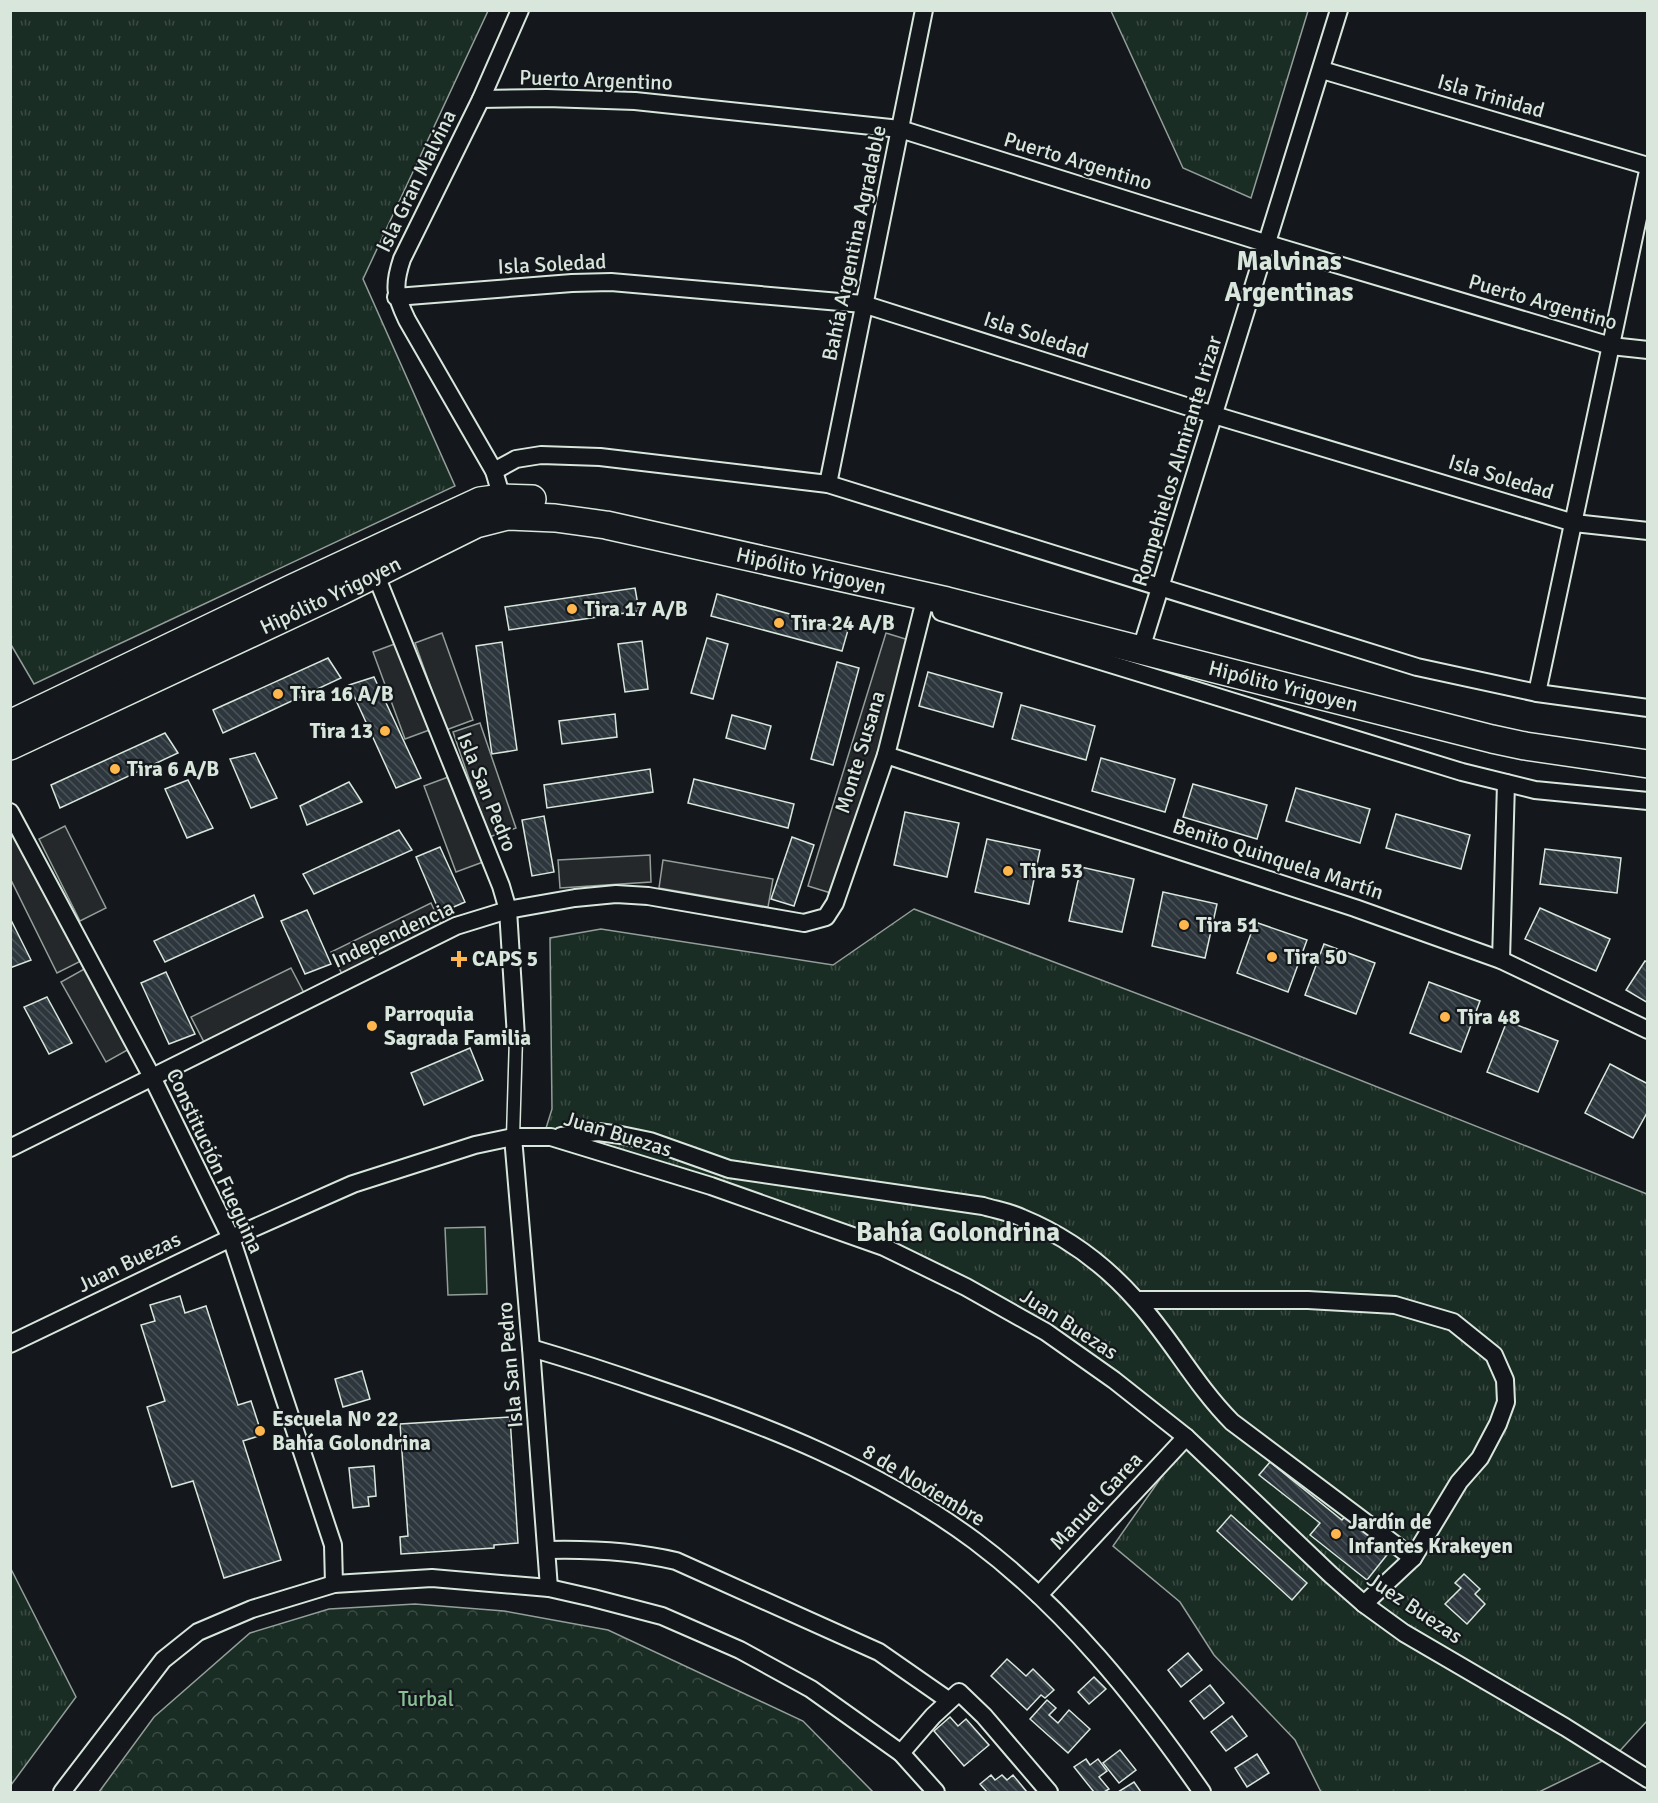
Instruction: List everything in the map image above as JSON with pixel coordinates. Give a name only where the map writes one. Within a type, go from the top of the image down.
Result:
[{"type":"main road","name":"Hipólito Yrigoyen","points":[[10,724],[480,501],[502,498],[586,505],[816,556],[1492,739],[1647,764]]},
{"type":"main road","name":"Hipólito Yrigoyen","points":[[10,746],[476,524],[507,516],[529,516],[606,525],[655,535],[924,602],[1143,643],[1520,732],[1647,749]]},
{"type":"street","name":"Isla Gran Malvina","points":[[396,297],[397,274],[402,259],[481,99],[520,10]]},
{"type":"street","name":"Bahía Argentina Agradable","points":[[828,484],[924,10]]},
{"type":"street","name":"Rompehielos Almirante Irizar","points":[[1143,643],[1339,10]]},
{"type":"street","name":"Isla Trinidad","points":[[1322,70],[1647,166]]},
{"type":"street","name":"Puerto Argentino","points":[[481,99],[635,101],[900,129],[1268,244],[1611,346],[1647,350]]},
{"type":"street","points":[[1537,693],[1647,171]]},
{"type":"street","name":"Isla Soledad","points":[[396,297],[611,282],[864,304],[1214,415],[1574,523],[1647,531]]},
{"type":"street","points":[[396,297],[494,471],[502,498]]},
{"type":"street","points":[[494,471],[516,459],[542,455],[600,457],[828,484],[1417,667],[1537,693],[1647,708]]},
{"type":"street","name":"Isla San Pedro","points":[[375,573],[501,886],[508,910],[516,1037]]},
{"type":"street","points":[[924,602],[1450,769],[1535,790],[1647,801]]},
{"type":"street","name":"Monte Susana","points":[[826,917],[835,903],[886,755],[924,602]]},
{"type":"street","name":"Benito Quinquela Martín","points":[[886,755],[1355,908],[1501,960],[1647,1030]]},
{"type":"street","points":[[1501,960],[1506,783]]},
{"type":"street","name":"Constitución Fueguina","points":[[10,812],[152,1077],[231,1238],[333,1545],[334,1584]]},
{"type":"street","name":"Independencia","points":[[10,1148],[456,926],[508,910],[574,898],[616,894],[648,896],[804,923],[826,917]]},
{"type":"street","points":[[513,1137],[516,1037]]},
{"type":"street","points":[[551,1137],[598,1132],[621,1135],[650,1141],[729,1169],[983,1206],[1021,1217],[1057,1234],[1097,1262],[1137,1300],[1215,1405],[1232,1422],[1413,1558]]},
{"type":"street","name":"Isla San Pedro","points":[[513,1137],[549,1588]]},
{"type":"street","name":"Juan Buezas","points":[[10,1344],[231,1238],[353,1184],[475,1145],[513,1137],[551,1137],[711,1186],[884,1247],[966,1287],[1046,1332],[1114,1380],[1186,1437]]},
{"type":"street","points":[[1137,1300],[1308,1299],[1395,1305],[1453,1322],[1494,1355],[1505,1380],[1506,1402],[1498,1424],[1480,1458],[1459,1482],[1413,1558],[1365,1604]]},
{"type":"street","name":"8 de Noviembre","points":[[531,1348],[727,1412],[818,1449],[900,1492],[965,1535],[1039,1595],[1114,1675],[1166,1739],[1202,1792]]},
{"type":"street","name":"Manuel Garea","points":[[1039,1595],[1186,1437]]},
{"type":"street","name":"Juez Buezas","points":[[1186,1437],[1331,1575],[1404,1633],[1565,1727],[1647,1779]]},
{"type":"street","points":[[547,1550],[575,1549],[644,1553],[676,1561],[879,1652],[948,1700]]},
{"type":"street","points":[[62,1792],[163,1660],[198,1632],[252,1609],[334,1584],[432,1578],[549,1588],[662,1616],[740,1650],[811,1689],[901,1753],[936,1792]]},
{"type":"street","points":[[901,1753],[948,1700],[959,1692],[984,1716],[1049,1792]]},
{"type":"green space","points":[[10,11],[488,11],[363,279],[455,486],[34,684],[10,643]]},
{"type":"green space","points":[[1111,11],[1308,11],[1251,198],[1183,168]]},
{"type":"green space","points":[[914,909],[1249,1036],[1647,1194],[1647,1721],[1617,1754],[1539,1792],[1321,1792],[1295,1740],[1214,1655],[1180,1602],[1113,1546],[1189,1438],[1048,1330],[885,1245],[542,1141],[552,1109],[550,938],[601,929],[833,965]]},
{"type":"green space","points":[[485,1227],[487,1294],[448,1295],[445,1228]]},
{"type":"green space","points":[[11,1569],[76,1697],[11,1785]]},
{"type":"green space","name":"Turbal","points":[[415,1604],[504,1611],[608,1630],[803,1721],[873,1792],[99,1792],[154,1717],[250,1633],[329,1609]]},
{"type":"shaded area","points":[[442,633],[473,720],[446,730],[415,643]]},
{"type":"shaded area","points":[[886,633],[912,641],[834,894],[808,886]]},
{"type":"shaded area","points":[[400,642],[432,729],[405,739],[373,652]]},
{"type":"shaded area","points":[[480,723],[516,828],[489,837],[453,732]]},
{"type":"shaded area","points":[[451,776],[483,862],[456,872],[424,786]]},
{"type":"shaded area","points":[[10,820],[81,961],[57,973],[11,880]]},
{"type":"shaded area","points":[[65,826],[106,908],[80,921],[39,839]]},
{"type":"shaded area","points":[[650,855],[651,882],[560,888],[558,860]]},
{"type":"shaded area","points":[[663,860],[773,879],[768,907],[659,888]]},
{"type":"shaded area","points":[[431,903],[443,929],[344,978],[331,952]]},
{"type":"shaded area","points":[[86,968],[131,1048],[106,1062],[61,982]]},
{"type":"shaded area","points":[[291,968],[304,993],[204,1042],[191,1017]]},
{"type":"building","name":"Tira 17 A/B","points":[[635,588],[639,611],[509,630],[505,607]]},
{"type":"building","name":"Tira 24 A/B","points":[[717,594],[848,630],[842,651],[711,616]]},
{"type":"building","points":[[707,638],[728,644],[713,699],[691,693]]},
{"type":"building","points":[[642,641],[648,689],[625,692],[618,644]]},
{"type":"building","points":[[502,642],[517,750],[492,754],[476,646]]},
{"type":"building","name":"Tira 16 A/B","points":[[328,658],[341,678],[223,733],[213,710]]},
{"type":"building","points":[[837,662],[859,668],[833,765],[811,759]]},
{"type":"building","points":[[928,672],[1002,693],[993,727],[919,706]]},
{"type":"building","name":"Tira 13","points":[[374,677],[421,778],[396,788],[349,685]]},
{"type":"building","points":[[1021,705],[1095,726],[1086,760],[1012,739]]},
{"type":"building","points":[[615,714],[617,737],[562,744],[559,721]]},
{"type":"building","points":[[732,715],[771,726],[765,749],[726,738]]},
{"type":"building","name":"Tira 6 A/B","points":[[165,733],[178,753],[60,808],[51,785]]},
{"type":"building","points":[[255,753],[277,798],[251,808],[230,759]]},
{"type":"building","points":[[1101,758],[1175,779],[1165,812],[1092,791]]},
{"type":"building","points":[[650,769],[653,792],[547,808],[544,785]]},
{"type":"building","points":[[694,779],[794,804],[788,828],[688,803]]},
{"type":"building","points":[[188,780],[213,828],[187,838],[165,789]]},
{"type":"building","points":[[349,782],[362,802],[307,825],[300,806]]},
{"type":"building","points":[[1193,784],[1267,805],[1257,839],[1183,817]]},
{"type":"building","points":[[1296,788],[1370,809],[1360,843],[1286,821]]},
{"type":"building","points":[[905,812],[959,823],[947,877],[894,865]]},
{"type":"building","points":[[1396,814],[1470,835],[1461,869],[1386,848]]},
{"type":"building","points":[[544,816],[554,872],[532,876],[522,820]]},
{"type":"building","points":[[399,830],[412,850],[314,894],[303,874]]},
{"type":"building","points":[[792,837],[814,845],[794,906],[771,899]]},
{"type":"building","name":"Tira 53","points":[[987,839],[1040,850],[1029,904],[975,892]]},
{"type":"building","points":[[440,847],[465,902],[440,913],[416,857]]},
{"type":"building","points":[[1545,849],[1621,858],[1617,893],[1540,884]]},
{"type":"building","points":[[1081,867],[1134,879],[1122,932],[1069,921]]},
{"type":"building","name":"Tira 51","points":[[1163,892],[1217,904],[1205,958],[1152,946]]},
{"type":"building","points":[[254,895],[263,917],[165,962],[154,941]]},
{"type":"building","points":[[1540,908],[1610,939],[1596,971],[1525,939]]},
{"type":"building","points":[[307,910],[331,964],[305,974],[281,921]]},
{"type":"building","points":[[10,918],[31,960],[10,968]]},
{"type":"building","name":"Tira 50","points":[[1255,922],[1307,940],[1288,992],[1237,973]]},
{"type":"building","points":[[1324,944],[1375,963],[1356,1014],[1305,995]]},
{"type":"building","points":[[1645,961],[1648,962],[1648,1003],[1626,990]]},
{"type":"building","points":[[166,972],[195,1034],[169,1044],[141,983]]},
{"type":"building","name":"Tira 48","points":[[1429,982],[1480,1001],[1461,1052],[1410,1033]]},
{"type":"building","points":[[47,997],[72,1043],[49,1054],[24,1007]]},
{"type":"building","points":[[1507,1021],[1558,1041],[1538,1092],[1487,1072]]},
{"type":"building","points":[[470,1048],[483,1080],[424,1105],[411,1073]]},
{"type":"building","points":[[1610,1064],[1648,1084],[1648,1111],[1633,1138],[1585,1113]]},
{"type":"building","points":[[180,1296],[185,1313],[206,1306],[238,1405],[251,1401],[262,1435],[243,1441],[281,1560],[224,1578],[193,1481],[172,1487],[147,1407],[165,1401],[141,1325],[155,1321],[150,1305]]},
{"type":"building","points":[[362,1371],[370,1399],[343,1407],[335,1379]]},
{"type":"building","points":[[510,1417],[518,1543],[494,1545],[494,1548],[401,1554],[400,1537],[408,1536],[400,1424]]},
{"type":"building","points":[[1270,1462],[1342,1520],[1346,1515],[1390,1551],[1367,1580],[1310,1535],[1320,1523],[1259,1475]]},
{"type":"building","points":[[374,1466],[376,1496],[368,1497],[369,1506],[353,1508],[349,1468]]},
{"type":"building","points":[[1231,1515],[1307,1583],[1292,1600],[1217,1531]]},
{"type":"building","points":[[1464,1574],[1480,1589],[1475,1594],[1485,1604],[1467,1624],[1445,1604],[1461,1588],[1455,1583]]},
{"type":"building","points":[[1188,1653],[1202,1670],[1181,1687],[1168,1670]]},
{"type":"building","points":[[1007,1659],[1026,1676],[1033,1669],[1054,1690],[1045,1698],[1041,1695],[1027,1710],[991,1676]]},
{"type":"building","points":[[1094,1677],[1106,1689],[1089,1704],[1078,1692]]},
{"type":"building","points":[[1210,1685],[1224,1703],[1204,1719],[1190,1701]]},
{"type":"building","points":[[1047,1700],[1056,1708],[1049,1715],[1058,1723],[1069,1710],[1090,1729],[1068,1753],[1030,1719]]},
{"type":"building","points":[[1232,1716],[1247,1736],[1226,1751],[1211,1732]]},
{"type":"building","points":[[950,1717],[958,1726],[966,1719],[989,1745],[964,1766],[934,1731]]},
{"type":"building","points":[[1120,1750],[1136,1770],[1119,1783],[1103,1763]]},
{"type":"building","points":[[1257,1754],[1269,1773],[1247,1787],[1235,1768]]},
{"type":"building","points":[[1086,1759],[1090,1765],[1098,1759],[1107,1771],[1099,1777],[1109,1789],[1104,1792],[1094,1792],[1074,1767]]},
{"type":"building","points":[[991,1775],[995,1780],[1002,1775],[1007,1780],[1013,1775],[1027,1792],[987,1792],[980,1784]]},
{"type":"building","points":[[1134,1782],[1141,1792],[1118,1792]]},
{"type":"place","name":"Tira 17 A/B","points":[[572,609]]},
{"type":"place","name":"Tira 24 A/B","points":[[779,623]]},
{"type":"place","name":"Tira 16 A/B","points":[[278,694]]},
{"type":"place","name":"Tira 13","points":[[385,731]]},
{"type":"place","name":"Tira 6 A/B","points":[[115,769]]},
{"type":"place","name":"Tira 53","points":[[1008,871]]},
{"type":"place","name":"Tira 51","points":[[1184,925]]},
{"type":"place","name":"Tira 50","points":[[1272,957]]},
{"type":"place","name":"CAPS 5","points":[[459,959]]},
{"type":"place","name":"Tira 48","points":[[1445,1017]]},
{"type":"place","name":"Parroquia Sagrada Familia","points":[[372,1026]]},
{"type":"place","name":"Escuela Nº 22 Bahía Golondrina","points":[[260,1431]]},
{"type":"place","name":"Jardín de Infantes Krakeyen","points":[[1336,1534]]},
{"type":"district","name":"Malvinas Argentinas","points":[[1289,276]]},
{"type":"district","name":"Bahía Golondrina","points":[[958,1232]]}]
